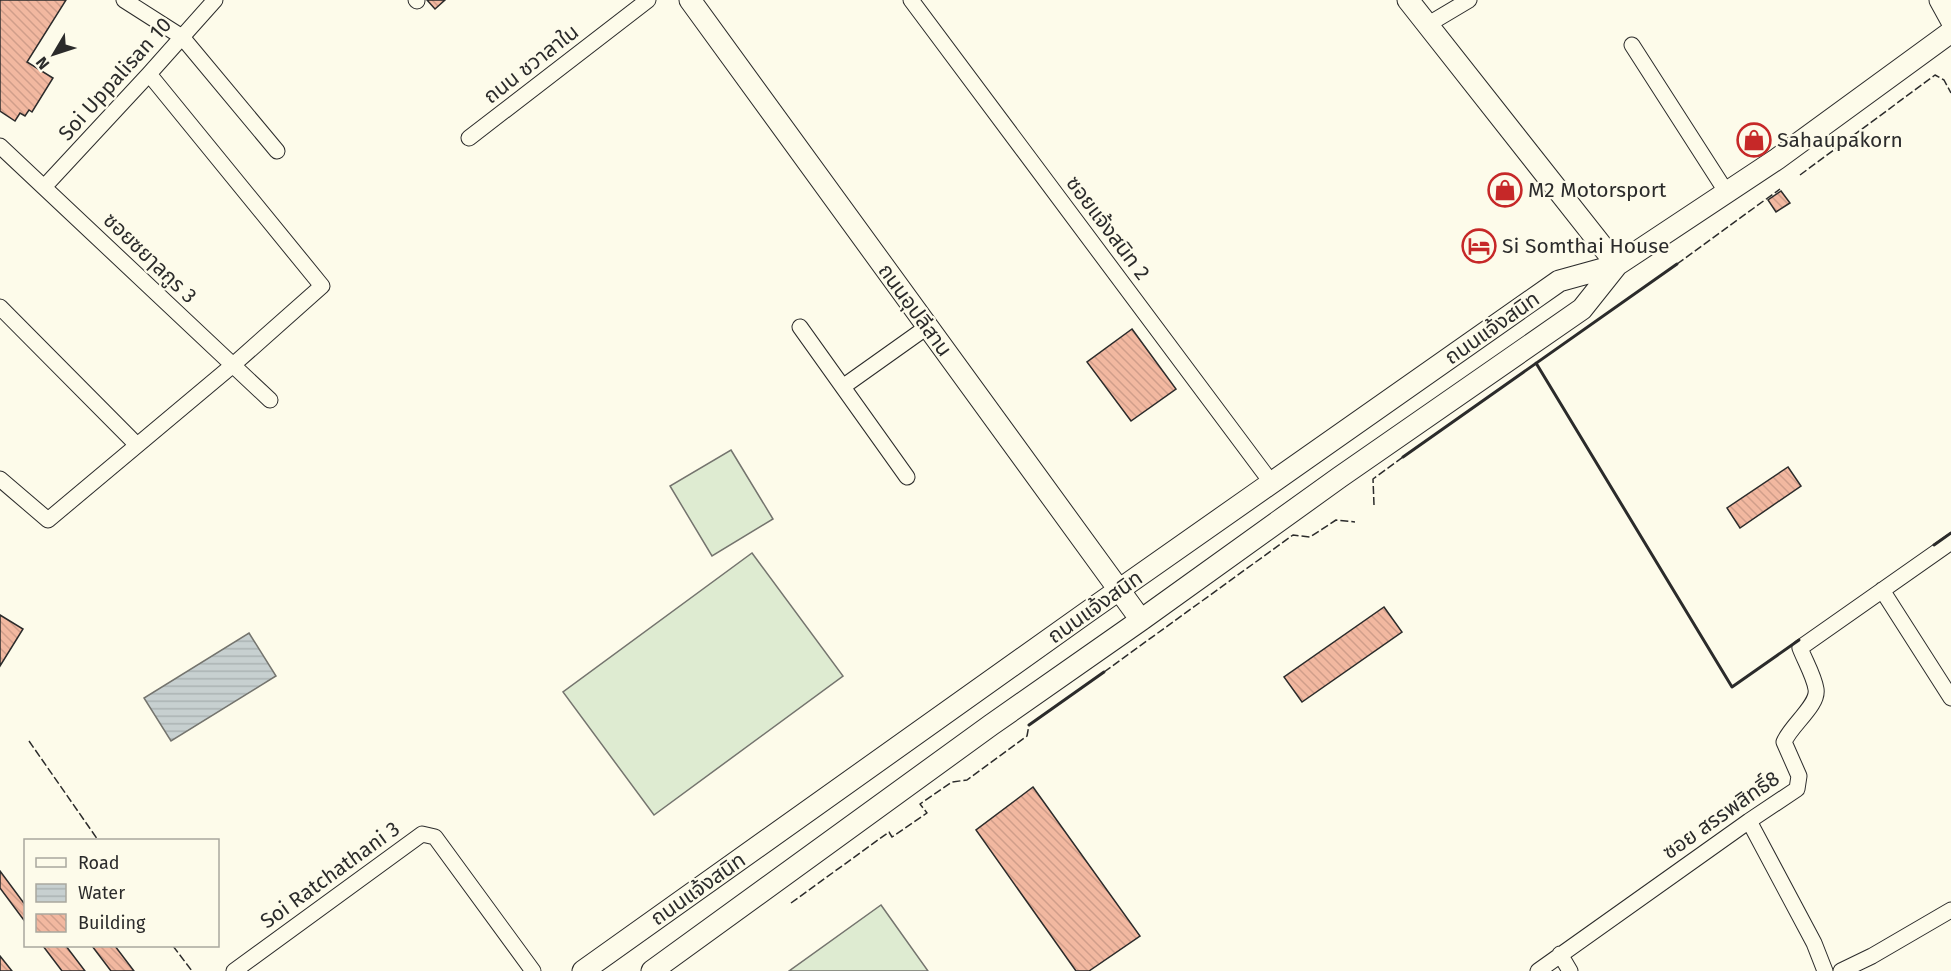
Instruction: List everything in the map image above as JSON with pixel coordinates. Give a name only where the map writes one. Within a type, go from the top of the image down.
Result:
[{"type":"main road","name":"ถนนอุปลีสาน","points":[[690,0],[1142,620]]},
{"type":"main road","points":[[1408,0],[1617,266]]},
{"type":"main road","points":[[1940,0],[1951,20]]},
{"type":"main road","name":"ถนนแจ้งสนิท","points":[[652,971],[1273,524],[1581,309],[1617,266],[1777,159],[1951,32]]},
{"type":"main road","name":"ถนนแจ้งสนิท","points":[[583,971],[1271,482],[1559,281],[1617,266]]},
{"type":"street","points":[[124,0],[182,37],[277,151]]},
{"type":"street","name":"Soi Uppalisan 10","points":[[45,186],[215,0]]},
{"type":"street","name":"ถนน ชวาลาใน","points":[[469,138],[648,0]]},
{"type":"street","name":"ซอยแจ้งสนิท 2","points":[[911,0],[1271,482]]},
{"type":"street","points":[[1427,25],[1468,0]]},
{"type":"street","points":[[1632,45],[1727,193]]},
{"type":"street","points":[[0,479],[48,520],[233,365],[322,286],[149,74]]},
{"type":"street","name":"ซอยซยๅลกูร 3","points":[[0,146],[270,400]]},
{"type":"street","points":[[0,307],[137,445]]},
{"type":"street","points":[[800,327],[907,477]]},
{"type":"street","points":[[843,386],[927,327]]},
{"type":"street","name":"ซอย สรรพสิทธิ์8","points":[[1538,971],[1797,789],[1799,776],[1784,742],[1788,731],[1812,706],[1817,691],[1800,648],[1951,542]]},
{"type":"street","points":[[1882,590],[1951,698]]},
{"type":"street","points":[[1749,821],[1814,943],[1825,971]]},
{"type":"street","name":"Soi Ratchathani 3","points":[[234,971],[422,834],[435,837],[533,971]]},
{"type":"street","points":[[1841,971],[1872,956],[1951,910]]},
{"type":"street","points":[[1560,954],[1570,971]]},
{"type":"green space","points":[[731,450],[773,519],[712,556],[670,486]]},
{"type":"green space","points":[[752,553],[843,676],[654,815],[563,692]]},
{"type":"green space","points":[[881,905],[928,971],[789,971]]},
{"type":"water","points":[[249,633],[276,676],[171,741],[144,698]]},
{"type":"building","points":[[0,0],[66,0],[27,62],[53,78],[32,112],[29,110],[25,116],[20,113],[15,121],[0,111]]},
{"type":"building","points":[[427,0],[445,0],[435,9]]},
{"type":"building","points":[[1781,191],[1790,203],[1776,212],[1768,200]]},
{"type":"building","points":[[1132,329],[1176,389],[1131,421],[1087,362]]},
{"type":"building","points":[[1788,467],[1801,486],[1740,528],[1727,508]]},
{"type":"building","points":[[1384,607],[1402,632],[1302,702],[1284,677]]},
{"type":"building","points":[[0,615],[23,629],[0,666]]},
{"type":"building","points":[[1033,787],[1140,936],[1089,971],[1076,971],[976,830]]},
{"type":"building","points":[[0,871],[24,903],[24,920],[0,888]]},
{"type":"building","points":[[44,947],[67,947],[85,971],[62,971]]},
{"type":"building","points":[[93,947],[116,947],[134,971],[111,971]]},
{"type":"building","points":[[0,956],[12,971],[0,971]]},
{"type":"fence","points":[[1800,175],[1935,75],[1944,80],[1951,93]]},
{"type":"fence","points":[[1677,264],[1780,189]]},
{"type":"fence","points":[[1374,505],[1373,479],[1403,457]]},
{"type":"fence","points":[[1104,672],[1293,535],[1310,537],[1336,520],[1355,522]]},
{"type":"fence","points":[[791,903],[889,832],[892,837],[927,813],[920,804],[952,782],[967,780],[1027,736],[1029,725]]},
{"type":"fence","points":[[29,741],[97,839]]},
{"type":"fence","points":[[174,947],[192,971]]},
{"type":"wall","points":[[1403,457],[1677,264]]},
{"type":"wall","points":[[1536,363],[1732,687],[1799,640]]},
{"type":"wall","points":[[1934,545],[1951,533]]},
{"type":"wall","points":[[1029,725],[1104,672]]},
{"type":"place","name":"Sahaupakorn","points":[[1754,140]]},
{"type":"place","name":"M2 Motorsport","points":[[1505,190]]},
{"type":"place","name":"Si Somthai House","points":[[1479,246]]}]
